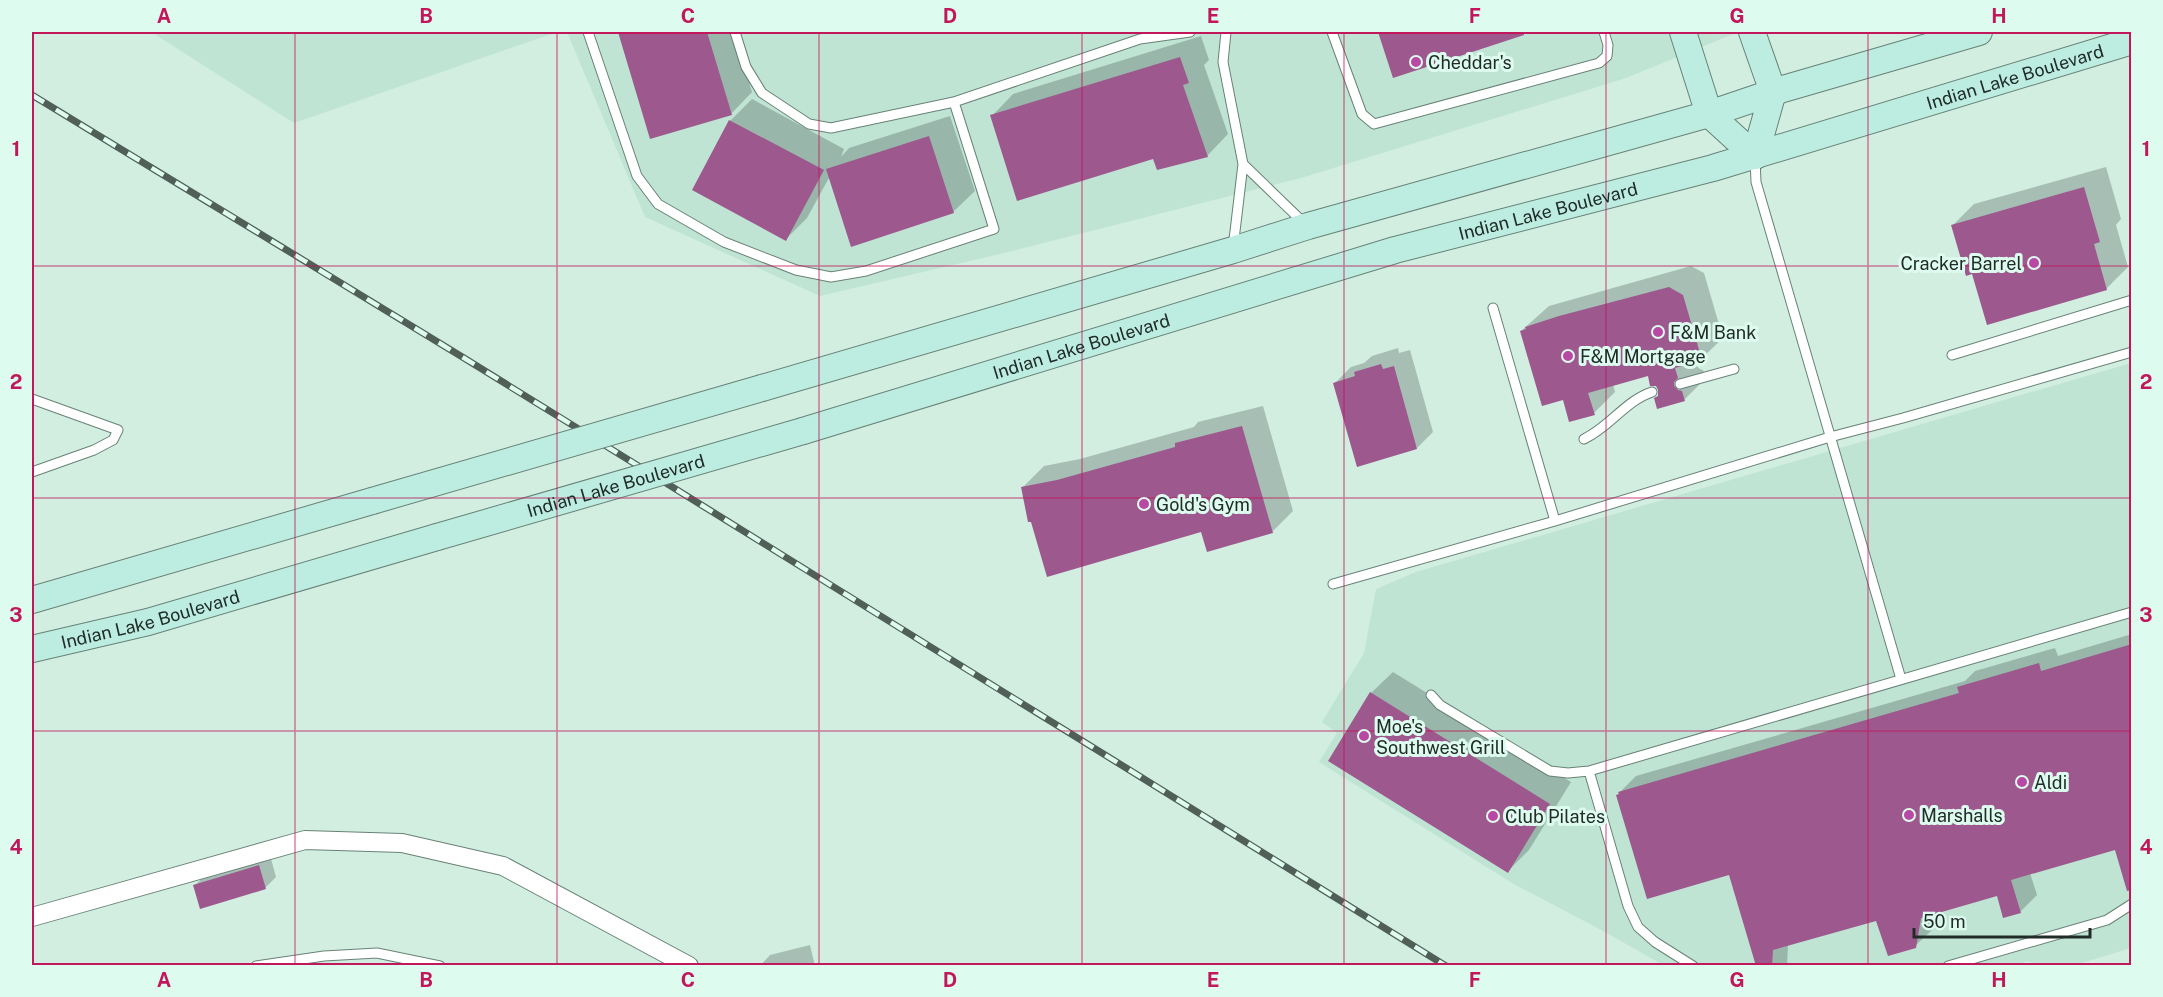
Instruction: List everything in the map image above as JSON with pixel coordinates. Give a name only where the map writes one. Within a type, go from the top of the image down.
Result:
[{"type":"main road","points":[[1683,32],[1709,114],[1755,156],[1773,92],[1752,32]]},
{"type":"main road","points":[[32,600],[1233,250],[1308,226],[1709,114],[1773,92],[1979,32]]},
{"type":"main road","name":"Indian Lake Boulevard","points":[[32,649],[148,622],[803,431],[1395,250],[1755,156],[2132,41]]},
{"type":"street","points":[[32,917],[305,840],[402,843],[503,866],[689,966]]},
{"type":"lane","points":[[588,32],[637,176],[658,204],[724,242],[796,270],[831,277],[866,271],[994,229],[954,102]]},
{"type":"lane","points":[[735,32],[746,67],[762,93],[809,124],[831,128],[954,102],[1140,39],[1190,32]]},
{"type":"lane","points":[[1226,32],[1223,62],[1243,164],[1233,250]]},
{"type":"lane","points":[[1332,32],[1362,114],[1374,124],[1599,63],[1607,56],[1608,45],[1604,32]]},
{"type":"lane","points":[[1755,156],[1756,182],[1901,680]]},
{"type":"lane","points":[[1243,164],[1308,226]]},
{"type":"lane","points":[[1952,355],[2132,300]]},
{"type":"lane","points":[[1494,308],[1555,521]]},
{"type":"lane","points":[[1333,584],[2132,352]]},
{"type":"lane","points":[[1680,384],[1734,369]]},
{"type":"lane","points":[[1584,439],[1603,429],[1632,402],[1652,392]]},
{"type":"lane","points":[[32,399],[118,430],[113,440],[94,450],[32,472]]},
{"type":"lane","points":[[1431,695],[1440,705],[1550,771],[1568,773],[1589,771],[2132,612]]},
{"type":"lane","points":[[1589,771],[1628,906],[1638,927],[1656,942],[1693,966]]},
{"type":"lane","points":[[1948,966],[2107,920],[2132,904]]},
{"type":"lane","points":[[256,966],[324,956],[377,953],[416,959],[440,966]]},
{"type":"shaded area","points":[[155,32],[557,32],[294,123],[156,35]]},
{"type":"shaded area","points":[[567,32],[1738,32],[1626,78],[1301,178],[1004,253],[820,296],[645,217]]},
{"type":"shaded area","points":[[2131,363],[2131,948],[2072,966],[2040,965],[2027,961],[2015,966],[1663,965],[1512,883],[1319,762],[1337,733],[1322,722],[1364,653],[1376,589],[1416,572]]},
{"type":"building","points":[[618,32],[707,32],[732,115],[650,139]]},
{"type":"building","name":"Cheddar's","points":[[1378,32],[1524,32],[1524,35],[1393,78]]},
{"type":"building","points":[[1180,57],[1189,83],[1183,85],[1208,157],[1157,170],[1153,159],[1017,201],[990,115]]},
{"type":"building","points":[[729,120],[824,170],[786,241],[692,190]]},
{"type":"building","points":[[929,136],[954,213],[851,247],[826,169]]},
{"type":"building","points":[[2084,187],[2100,242],[2094,244],[2107,290],[1987,325],[1972,274],[1966,276],[1951,225]]},
{"type":"building","points":[[1669,287],[1683,295],[1702,360],[1675,368],[1678,378],[1674,386],[1682,391],[1685,401],[1657,409],[1654,398],[1658,396],[1658,390],[1656,386],[1650,386],[1648,376],[1588,393],[1595,415],[1569,422],[1563,400],[1542,406],[1520,331],[1526,329],[1525,327],[1559,316]]},
{"type":"building","points":[[1381,364],[1383,369],[1394,366],[1417,449],[1357,467],[1333,383],[1355,376],[1354,372]]},
{"type":"building","name":"Gold's Gym","points":[[1242,426],[1273,533],[1207,552],[1201,532],[1047,577],[1031,522],[1028,522],[1021,487],[1057,480],[1175,447],[1175,443]]},
{"type":"building","points":[[2132,644],[2132,890],[2127,891],[2115,850],[2011,880],[2021,913],[2003,918],[1997,896],[1921,918],[1916,948],[1888,956],[1876,921],[1773,950],[1772,966],[1756,966],[1729,875],[1647,899],[1616,795],[1619,794],[1618,792],[1959,693],[1957,687],[2039,663],[2041,671]]},
{"type":"building","points":[[1370,692],[1550,804],[1508,873],[1328,761]]},
{"type":"building","points":[[259,865],[266,889],[200,909],[193,885]]},
{"type":"railway","points":[[32,95],[464,358],[1446,966]]},
{"type":"place","name":"Cheddar's","points":[[1416,62]]},
{"type":"place","name":"Cracker Barrel","points":[[2034,263]]},
{"type":"place","name":"F&M Bank","points":[[1658,332]]},
{"type":"place","name":"F&M Mortgage","points":[[1568,356]]},
{"type":"place","name":"Gold's Gym","points":[[1144,504]]},
{"type":"place","name":"Moe's Southwest Grill","points":[[1364,736]]},
{"type":"place","name":"Aldi","points":[[2022,782]]},
{"type":"place","name":"Marshalls","points":[[1909,815]]},
{"type":"place","name":"Club Pilates","points":[[1493,816]]}]
